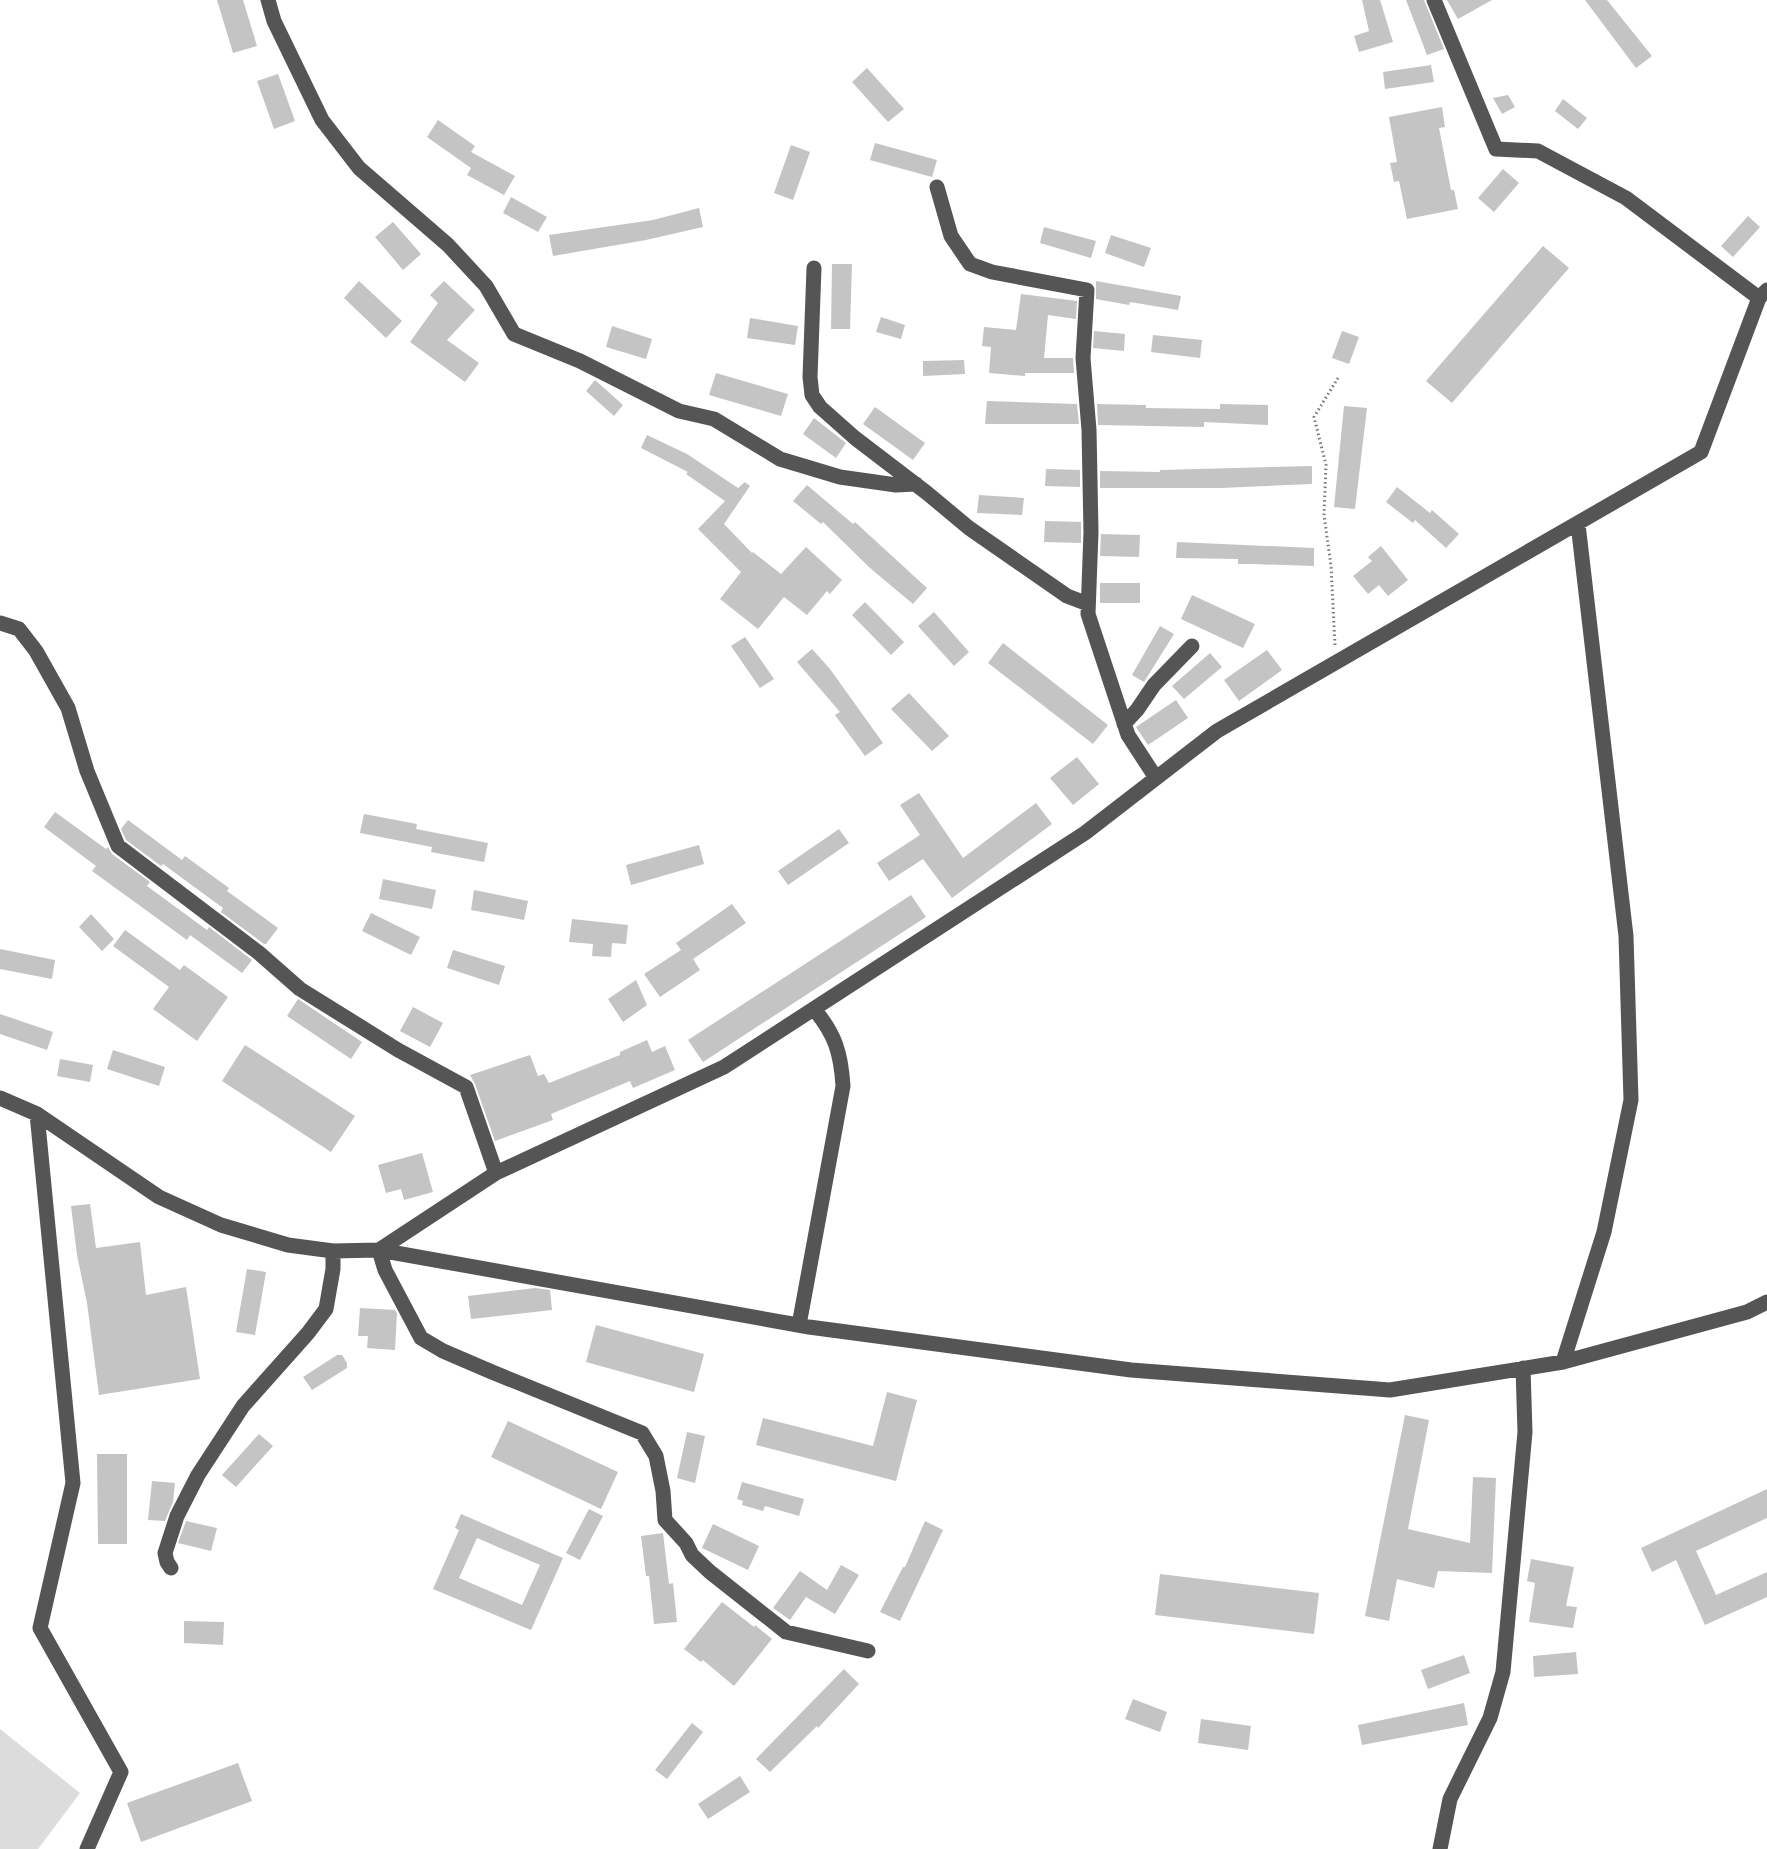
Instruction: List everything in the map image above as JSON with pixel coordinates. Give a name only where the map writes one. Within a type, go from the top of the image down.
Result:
[{"type":"street","points":[[268,0],[274,21],[322,120],[359,168],[448,245],[486,286],[514,334],[580,362],[679,411],[714,419],[780,459],[840,477],[896,485],[916,484]]},
{"type":"street","points":[[379,1250],[496,1173],[724,1067],[1084,832],[1217,731],[1701,452],[1763,294],[1626,198],[1538,151],[1496,149],[1434,0]]},
{"type":"street","points":[[937,187],[951,236],[970,264],[992,272],[1087,290],[1083,358],[1090,441],[1091,532],[1088,614],[1128,735],[1156,778]]},
{"type":"street","points":[[813,268],[810,377],[812,395],[820,407],[855,438],[969,528],[1067,596],[1088,604]]},
{"type":"street","points":[[1563,1362],[1604,1232],[1631,1100],[1626,936],[1578,524]]},
{"type":"street","points":[[0,623],[19,628],[36,651],[68,708],[87,771],[118,846],[259,954],[300,989],[398,1050],[466,1087],[496,1173]]},
{"type":"street","points":[[1124,724],[1154,685],[1192,646]]},
{"type":"street","points":[[799,1325],[843,1086],[842,1066],[836,1041],[814,1009]]},
{"type":"street","points":[[0,1098],[37,1114],[159,1197],[221,1225],[288,1245],[333,1251],[379,1250],[799,1325],[1131,1370],[1390,1390],[1563,1362],[1748,1312],[1767,1302]]},
{"type":"street","points":[[37,1114],[73,1483],[40,1628],[121,1772],[87,1849]]},
{"type":"street","points":[[379,1250],[385,1270],[422,1338],[443,1351],[642,1434],[656,1456],[663,1491],[665,1520],[686,1543],[692,1555],[786,1632],[868,1651]]},
{"type":"street","points":[[171,1568],[165,1553],[177,1516],[198,1475],[243,1406],[308,1333],[326,1309],[333,1269],[333,1251]]},
{"type":"street","points":[[1440,1849],[1450,1798],[1490,1718],[1503,1672],[1525,1432],[1523,1368]]},
{"type":"path","points":[[1338,378],[1314,417],[1326,465],[1324,515],[1331,566],[1338,662]]},
{"type":"shaded area","points":[[0,1729],[80,1793],[38,1849],[0,1849]]},
{"type":"building","points":[[217,0],[243,0],[257,46],[233,53]]},
{"type":"building","points":[[1362,0],[1380,0],[1393,42],[1359,52],[1354,36],[1369,31]]},
{"type":"building","points":[[1406,0],[1424,0],[1444,49],[1427,55]]},
{"type":"building","points":[[1447,0],[1492,0],[1458,19]]},
{"type":"building","points":[[1585,0],[1607,0],[1652,56],[1636,68]]},
{"type":"building","points":[[1431,65],[1434,82],[1385,89],[1383,72]]},
{"type":"building","points":[[867,68],[904,109],[888,122],[852,82]]},
{"type":"building","points":[[278,74],[295,121],[274,129],[257,81]]},
{"type":"building","points":[[1508,95],[1515,107],[1502,114],[1493,98]]},
{"type":"building","points":[[1563,99],[1587,118],[1578,129],[1555,111]]},
{"type":"building","points":[[1442,107],[1445,127],[1439,128],[1451,190],[1454,190],[1458,209],[1407,219],[1399,181],[1394,182],[1390,163],[1397,162],[1389,117]]},
{"type":"building","points":[[438,120],[475,146],[471,152],[515,176],[504,195],[467,175],[471,168],[427,137]]},
{"type":"building","points":[[875,143],[937,160],[932,177],[870,160]]},
{"type":"building","points":[[791,145],[810,152],[793,200],[774,193]]},
{"type":"building","points":[[1503,169],[1519,183],[1494,212],[1478,198]]},
{"type":"building","points":[[511,197],[547,217],[538,232],[503,213]]},
{"type":"building","points":[[699,208],[703,227],[646,240],[553,256],[549,235],[653,220]]},
{"type":"building","points":[[1748,216],[1760,227],[1733,257],[1721,246]]},
{"type":"building","points":[[393,222],[421,254],[403,270],[375,237]]},
{"type":"building","points":[[1044,227],[1096,241],[1091,258],[1040,243]]},
{"type":"building","points":[[1111,235],[1151,248],[1144,267],[1105,253]]},
{"type":"building","points":[[1543,246],[1569,268],[1452,403],[1426,381]]},
{"type":"building","points":[[832,264],[852,264],[850,329],[831,329]]},
{"type":"building","points":[[359,281],[402,321],[386,338],[344,298]]},
{"type":"building","points":[[444,281],[475,310],[447,340],[479,363],[465,382],[410,342],[438,303],[430,295]]},
{"type":"building","points":[[1096,281],[1181,296],[1178,310],[1096,299]]},
{"type":"building","points":[[1021,294],[1077,301],[1076,319],[1048,315],[1044,358],[1073,358],[1074,373],[1025,373],[1025,376],[989,373],[991,347],[982,346],[984,327],[1016,330]]},
{"type":"building","points":[[881,317],[905,325],[901,339],[876,332]]},
{"type":"building","points":[[750,318],[798,326],[795,345],[747,338]]},
{"type":"building","points":[[612,326],[652,339],[646,359],[606,347]]},
{"type":"building","points":[[1094,331],[1125,334],[1124,351],[1093,348]]},
{"type":"building","points":[[1342,331],[1359,337],[1349,364],[1332,358]]},
{"type":"building","points":[[1153,335],[1202,340],[1200,358],[1151,352]]},
{"type":"building","points":[[964,360],[965,374],[923,376],[923,361]]},
{"type":"building","points":[[716,373],[788,394],[781,416],[709,395]]},
{"type":"building","points":[[595,380],[623,405],[614,416],[586,391]]},
{"type":"building","points":[[987,401],[1077,404],[1079,424],[985,424]]},
{"type":"building","points":[[1097,404],[1146,405],[1146,408],[1220,409],[1220,404],[1268,405],[1268,425],[1204,422],[1204,427],[1098,425]]},
{"type":"building","points":[[1344,406],[1367,408],[1355,509],[1334,507]]},
{"type":"building","points":[[875,407],[925,443],[913,460],[863,424]]},
{"type":"building","points":[[814,418],[846,443],[836,458],[803,434]]},
{"type":"building","points":[[647,435],[687,454],[738,488],[745,482],[750,486],[724,524],[752,553],[781,574],[806,547],[842,580],[830,594],[827,591],[807,615],[784,597],[758,629],[720,599],[741,572],[698,529],[725,501],[686,474],[688,472],[641,448]]},
{"type":"building","points":[[1312,466],[1312,484],[1221,488],[1100,488],[1100,471],[1160,472],[1160,470]]},
{"type":"building","points":[[1046,469],[1080,470],[1080,487],[1045,486]]},
{"type":"building","points":[[807,485],[853,524],[855,522],[927,588],[913,604],[870,568],[823,522],[821,524],[793,501]]},
{"type":"building","points":[[1397,487],[1430,513],[1432,510],[1459,534],[1446,548],[1415,520],[1413,523],[1386,502]]},
{"type":"building","points":[[979,495],[1024,498],[1022,515],[977,513]]},
{"type":"building","points":[[1045,521],[1081,522],[1081,543],[1044,542]]},
{"type":"building","points":[[1101,534],[1140,535],[1139,557],[1100,556]]},
{"type":"building","points":[[1177,542],[1314,548],[1314,566],[1238,564],[1238,559],[1176,558]]},
{"type":"building","points":[[1381,546],[1408,580],[1388,596],[1379,585],[1368,594],[1353,576],[1372,561],[1368,557]]},
{"type":"building","points":[[1100,583],[1140,583],[1140,603],[1100,603]]},
{"type":"building","points":[[1192,595],[1255,624],[1243,648],[1181,619]]},
{"type":"building","points":[[865,602],[904,642],[891,655],[852,615]]},
{"type":"building","points":[[934,612],[969,652],[954,666],[918,626]]},
{"type":"building","points":[[1160,626],[1174,634],[1144,682],[1132,675]]},
{"type":"building","points":[[745,637],[774,679],[760,688],[731,646]]},
{"type":"building","points":[[1003,643],[1108,725],[1093,744],[988,663]]},
{"type":"building","points":[[812,649],[830,669],[883,743],[865,756],[835,715],[840,712],[797,662]]},
{"type":"building","points":[[1267,650],[1282,670],[1239,701],[1224,680]]},
{"type":"building","points":[[1210,653],[1222,667],[1184,699],[1172,686]]},
{"type":"building","points":[[909,693],[949,736],[932,751],[891,709]]},
{"type":"building","points":[[1176,700],[1188,718],[1148,745],[1136,727]]},
{"type":"building","points":[[1077,757],[1099,784],[1073,805],[1050,778]]},
{"type":"building","points":[[919,793],[963,858],[1036,803],[1052,824],[952,898],[923,859],[889,881],[877,863],[920,835],[900,805]]},
{"type":"building","points":[[55,812],[106,849],[108,847],[112,854],[150,882],[147,886],[207,930],[209,927],[252,960],[242,973],[190,935],[187,940],[92,871],[96,866],[44,827]]},
{"type":"building","points":[[364,814],[417,824],[416,829],[488,843],[484,862],[431,852],[432,847],[360,833]]},
{"type":"building","points":[[128,820],[182,860],[185,856],[229,888],[227,891],[278,928],[266,944],[221,912],[223,908],[126,840],[121,829]]},
{"type":"building","points":[[839,829],[849,843],[788,885],[778,871]]},
{"type":"building","points":[[699,845],[704,864],[631,885],[626,865]]},
{"type":"building","points":[[383,879],[436,890],[432,909],[379,899]]},
{"type":"building","points":[[474,890],[528,901],[524,920],[471,910]]},
{"type":"building","points":[[911,895],[926,917],[703,1062],[688,1040]]},
{"type":"building","points":[[732,904],[746,923],[693,959],[700,970],[660,997],[644,974],[681,950],[676,943]]},
{"type":"building","points":[[371,913],[420,937],[411,955],[362,931]]},
{"type":"building","points":[[91,914],[114,939],[102,951],[79,927]]},
{"type":"building","points":[[572,919],[628,925],[626,944],[612,943],[611,957],[592,956],[593,944],[569,942]]},
{"type":"building","points":[[125,930],[180,970],[184,965],[228,997],[197,1041],[153,1009],[169,987],[113,946]]},
{"type":"building","points":[[0,949],[55,960],[52,979],[0,969]]},
{"type":"building","points":[[453,950],[505,966],[499,985],[447,968]]},
{"type":"building","points":[[636,980],[647,1005],[623,1022],[608,999]]},
{"type":"building","points":[[298,999],[362,1042],[351,1059],[287,1016]]},
{"type":"building","points":[[413,1007],[443,1023],[430,1047],[400,1031]]},
{"type":"building","points":[[0,1014],[53,1032],[47,1050],[0,1034]]},
{"type":"building","points":[[647,1040],[652,1052],[665,1046],[675,1070],[633,1088],[630,1081],[551,1114],[553,1120],[495,1141],[470,1075],[530,1055],[538,1076],[544,1074],[549,1083],[620,1055],[620,1052]]},
{"type":"building","points":[[245,1045],[355,1116],[331,1152],[222,1081]]},
{"type":"building","points":[[113,1050],[165,1067],[159,1086],[107,1069]]},
{"type":"building","points":[[60,1059],[93,1065],[90,1082],[57,1076]]},
{"type":"building","points":[[422,1153],[433,1192],[404,1200],[401,1189],[386,1193],[378,1165]]},
{"type":"building","points":[[90,1204],[96,1248],[140,1242],[146,1295],[186,1287],[200,1379],[99,1395],[71,1206]]},
{"type":"building","points":[[247,1269],[266,1272],[255,1335],[236,1332]]},
{"type":"building","points":[[535,1288],[550,1290],[552,1310],[471,1319],[468,1296]]},
{"type":"building","points":[[360,1308],[395,1310],[397,1313],[395,1350],[367,1348],[368,1336],[358,1336]]},
{"type":"building","points":[[596,1325],[704,1354],[694,1392],[586,1362]]},
{"type":"building","points":[[337,1355],[342,1355],[347,1368],[312,1390],[303,1377]]},
{"type":"building","points":[[887,1392],[917,1400],[896,1481],[756,1445],[763,1418],[873,1446]]},
{"type":"building","points":[[1405,1415],[1429,1420],[1408,1529],[1470,1543],[1473,1477],[1496,1478],[1492,1573],[1438,1571],[1434,1588],[1397,1579],[1389,1621],[1365,1616]]},
{"type":"building","points":[[508,1421],[618,1472],[601,1509],[491,1457]]},
{"type":"building","points":[[687,1432],[705,1436],[695,1483],[677,1478]]},
{"type":"building","points":[[259,1434],[273,1446],[236,1487],[222,1475]]},
{"type":"building","points":[[97,1454],[127,1454],[127,1544],[98,1544]]},
{"type":"building","points":[[152,1481],[175,1483],[173,1502],[165,1521],[148,1520]]},
{"type":"building","points":[[742,1482],[804,1499],[799,1516],[765,1506],[763,1511],[742,1505],[743,1501],[737,1499]]},
{"type":"building","points":[[1767,1489],[1767,1518],[1696,1551],[1716,1595],[1767,1572],[1767,1597],[1705,1625],[1676,1560],[1652,1572],[1641,1548]]},
{"type":"building","points":[[589,1509],[603,1516],[580,1560],[566,1553]]},
{"type":"building","points":[[461,1514],[563,1558],[531,1630],[433,1589],[459,1530],[455,1528]],"holes":[[[477,1538],[540,1565],[522,1605],[459,1578]]]},
{"type":"building","points":[[186,1521],[217,1528],[211,1551],[178,1543]]},
{"type":"building","points":[[925,1521],[943,1530],[900,1621],[880,1612],[905,1567]]},
{"type":"building","points":[[713,1524],[759,1546],[748,1570],[702,1548]]},
{"type":"building","points":[[663,1533],[669,1584],[673,1583],[677,1622],[654,1624],[649,1576],[646,1576],[641,1536]]},
{"type":"building","points":[[1531,1559],[1574,1567],[1566,1606],[1577,1607],[1573,1628],[1529,1622],[1535,1583],[1527,1581]]},
{"type":"building","points":[[841,1565],[859,1575],[835,1614],[806,1597],[790,1620],[773,1608],[800,1571],[827,1590]]},
{"type":"building","points":[[1160,1574],[1319,1593],[1314,1634],[1155,1615]]},
{"type":"building","points":[[722,1602],[772,1639],[734,1686],[703,1660],[701,1662],[684,1649]]},
{"type":"building","points":[[184,1621],[224,1622],[223,1645],[184,1643]]},
{"type":"building","points":[[1576,1652],[1578,1674],[1534,1677],[1533,1656]]},
{"type":"building","points":[[1464,1655],[1470,1673],[1428,1689],[1421,1670]]},
{"type":"building","points":[[844,1669],[859,1684],[818,1728],[817,1726],[770,1772],[756,1759]]},
{"type":"building","points":[[1133,1699],[1167,1712],[1160,1732],[1125,1719]]},
{"type":"building","points":[[1464,1703],[1468,1725],[1362,1745],[1358,1725]]},
{"type":"building","points":[[1201,1719],[1251,1726],[1248,1750],[1198,1743]]},
{"type":"building","points":[[692,1723],[703,1732],[667,1779],[655,1770]]},
{"type":"building","points":[[238,1763],[252,1801],[141,1842],[127,1803]]},
{"type":"building","points":[[740,1776],[750,1792],[708,1819],[698,1804]]}]
